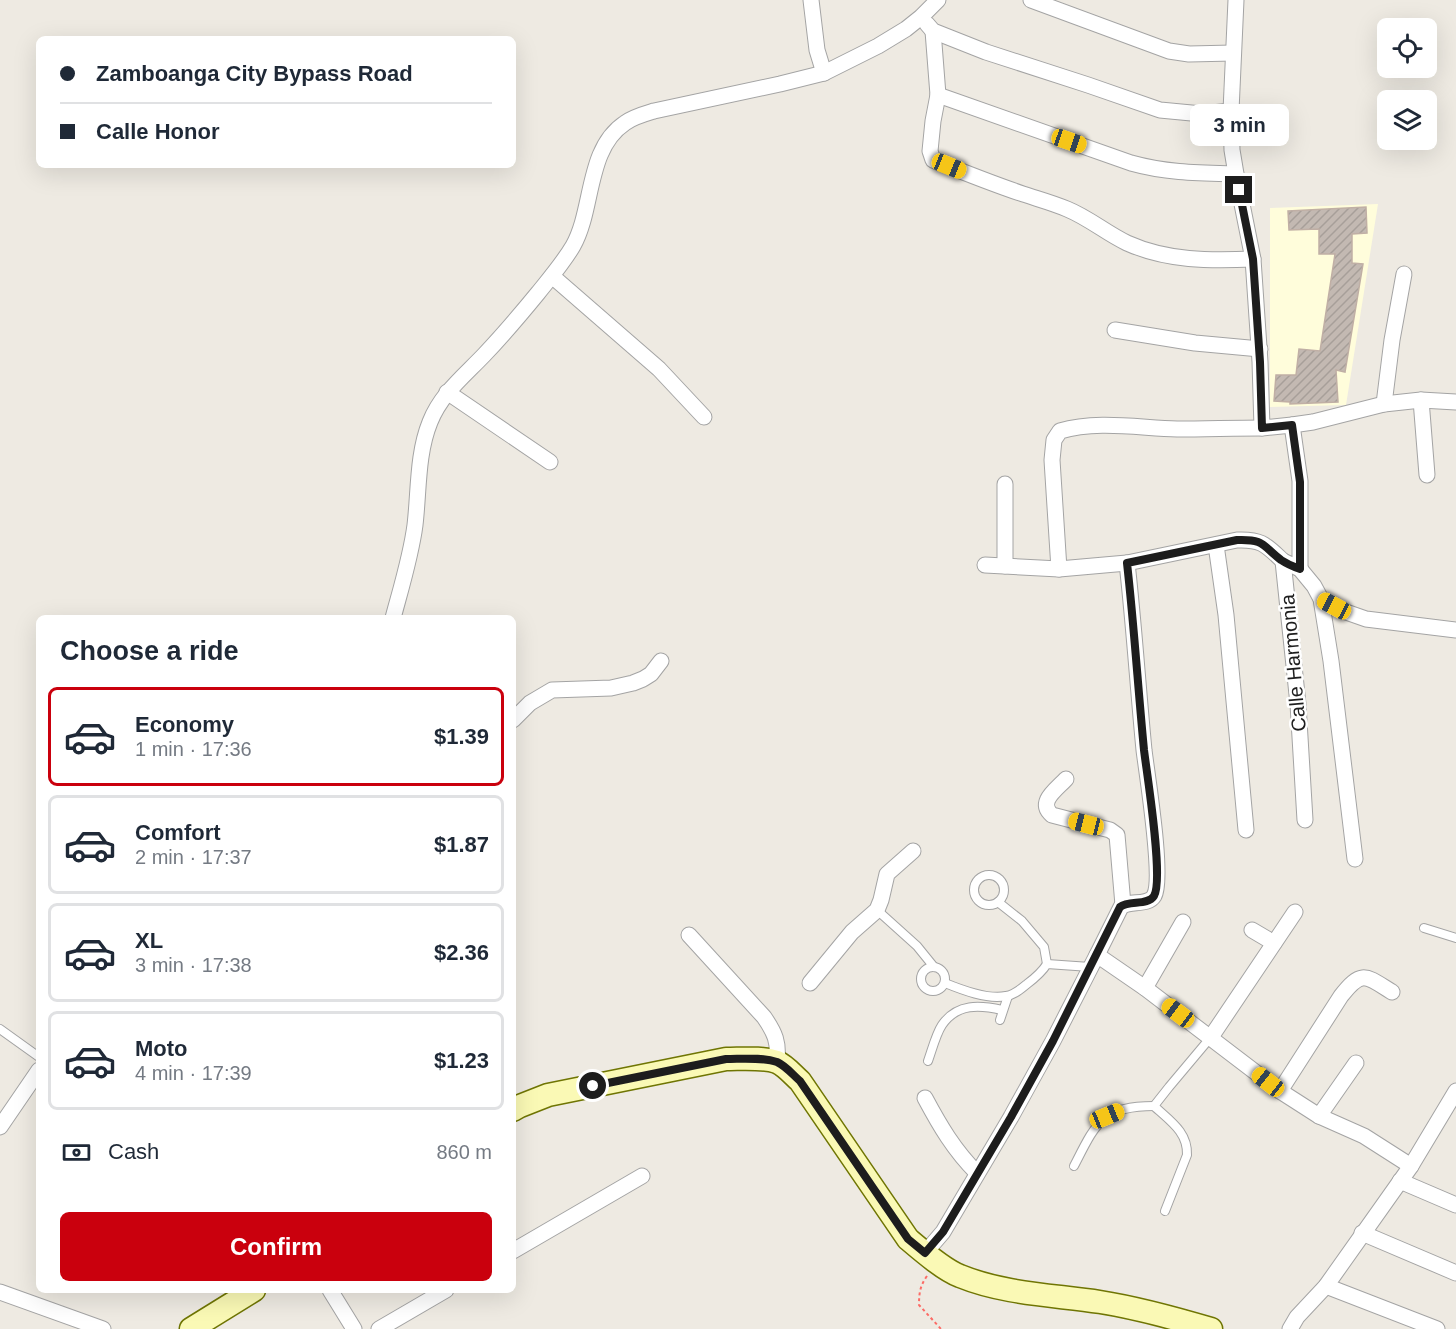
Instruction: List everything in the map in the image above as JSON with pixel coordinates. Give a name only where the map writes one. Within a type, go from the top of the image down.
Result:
[{"type":"main road","points":[[516,1108],[548,1095],[726,1059],[777,1062],[800,1081],[908,1239],[958,1276],[995,1288],[1102,1302],[1154,1312],[1211,1329]]},
{"type":"main road","points":[[191,1329],[249,1293]]},
{"type":"street","points":[[811,0],[818,50],[824,73]]},
{"type":"street","points":[[394,615],[412,544],[425,434],[436,408],[447,392],[506,332],[566,258],[581,230],[597,162],[614,132],[639,115],[824,73],[878,46],[921,17],[939,0]]},
{"type":"street","points":[[1031,0],[1169,51],[1189,54],[1233,53]]},
{"type":"street","points":[[1236,0],[1231,111],[1233,150],[1253,259],[1260,349],[1262,428]]},
{"type":"street","points":[[921,17],[933,31],[986,52],[1160,110],[1202,114],[1231,111]]},
{"type":"street","points":[[933,31],[938,95],[930,151],[933,160],[1065,208],[1088,218],[1126,242],[1155,253],[1191,260],[1253,259]]},
{"type":"street","points":[[938,95],[1131,163],[1180,173],[1236,174]]},
{"type":"street","points":[[1384,404],[1392,340],[1404,274]]},
{"type":"street","points":[[552,276],[659,369],[704,417]]},
{"type":"street","points":[[1115,330],[1195,343],[1260,349]]},
{"type":"street","points":[[447,392],[550,462]]},
{"type":"street","points":[[1421,400],[1427,475]]},
{"type":"street","points":[[1059,569],[1053,460],[1054,440],[1060,431],[1097,426],[1178,429],[1262,428],[1313,422],[1384,404],[1421,400],[1456,402]]},
{"type":"street","name":"Calle Harmonia","points":[[1283,561],[1300,569],[1300,482],[1292,425]]},
{"type":"street","points":[[1005,484],[1005,566]]},
{"type":"street","points":[[985,565],[1059,569],[1127,563],[1237,540],[1252,539],[1262,543],[1283,561]]},
{"type":"street","points":[[1216,545],[1226,615],[1246,830]]},
{"type":"street","name":"Calle Harmonia","points":[[1283,561],[1298,704],[1305,820]]},
{"type":"street","points":[[931,1258],[943,1232],[1053,1041],[1120,907],[1148,901],[1153,897],[1156,887],[1157,871],[1127,563]]},
{"type":"street","points":[[1300,569],[1321,599],[1331,661],[1355,860]]},
{"type":"street","points":[[1321,599],[1366,619],[1456,630]]},
{"type":"street","points":[[516,717],[530,704],[552,690],[611,688],[633,683],[651,674],[661,661]]},
{"type":"street","points":[[1066,779],[1047,800],[1045,805],[1047,810],[1052,815],[1110,830],[1117,835],[1123,905]]},
{"type":"street","points":[[810,983],[852,932],[877,910],[887,874],[913,851]]},
{"type":"street","points":[[1211,1037],[1295,912]]},
{"type":"street","points":[[1145,988],[1183,922]]},
{"type":"street","points":[[1252,930],[1274,943]]},
{"type":"street","points":[[689,935],[764,1017],[777,1040],[777,1062]]},
{"type":"street","points":[[1093,961],[1145,988],[1280,1091],[1319,1116],[1364,1136],[1411,1166]]},
{"type":"street","points":[[1280,1091],[1351,983],[1358,978],[1365,977],[1392,992]]},
{"type":"street","points":[[1319,1116],[1356,1063]]},
{"type":"street","points":[[0,1127],[36,1074]]},
{"type":"street","points":[[1290,1329],[1297,1317],[1326,1286],[1411,1166],[1456,1091]]},
{"type":"street","points":[[925,1098],[947,1138],[977,1173]]},
{"type":"street","points":[[516,1249],[642,1176]]},
{"type":"street","points":[[1400,1181],[1456,1205]]},
{"type":"street","points":[[1362,1233],[1456,1273]]},
{"type":"street","points":[[1326,1286],[1437,1329]]},
{"type":"street","points":[[0,1292],[103,1329]]},
{"type":"street","points":[[332,1293],[354,1329]]},
{"type":"street","points":[[379,1329],[441,1293]]},
{"type":"lane","points":[[998,902],[1022,921],[1044,947],[1047,964]]},
{"type":"lane","points":[[877,910],[917,946],[934,967]]},
{"type":"lane","points":[[1424,928],[1456,938]]},
{"type":"lane","points":[[945,983],[969,992],[994,997],[1008,996],[1038,975],[1047,964],[1093,961]]},
{"type":"lane","points":[[934,967],[940,969],[944,973],[945,983],[941,990],[929,991],[921,983],[923,971],[934,967]]},
{"type":"lane","points":[[1000,1020],[1008,996]]},
{"type":"lane","points":[[928,1061],[942,1025],[954,1013],[963,1007],[1002,1010]]},
{"type":"lane","points":[[0,1029],[36,1055]]},
{"type":"lane","points":[[1154,1106],[1211,1037]]},
{"type":"lane","points":[[1074,1166],[1095,1128],[1107,1116],[1125,1108],[1154,1106],[1180,1130],[1188,1148],[1165,1210]]},
{"type":"path","points":[[931,1258],[921,1284],[919,1305],[941,1329]]},
{"type":"shaded area","points":[[1378,204],[1346,405],[1270,407],[1270,208]]},
{"type":"building","points":[[1366,207],[1367,233],[1352,234],[1352,263],[1363,264],[1345,372],[1336,370],[1338,402],[1290,404],[1290,402],[1274,401],[1276,375],[1296,375],[1299,349],[1320,351],[1335,254],[1319,254],[1319,229],[1289,230],[1288,211]]},
{"type":"route","points":[[593,1086],[726,1059],[777,1062],[800,1081],[908,1239],[925,1253],[943,1232],[1053,1041],[1120,907],[1133,902],[1148,901],[1153,897],[1156,887],[1155,847],[1127,563],[1237,540],[1252,539],[1262,543],[1283,561],[1300,569],[1300,482],[1292,425],[1262,428],[1253,259],[1239,190]]}]
